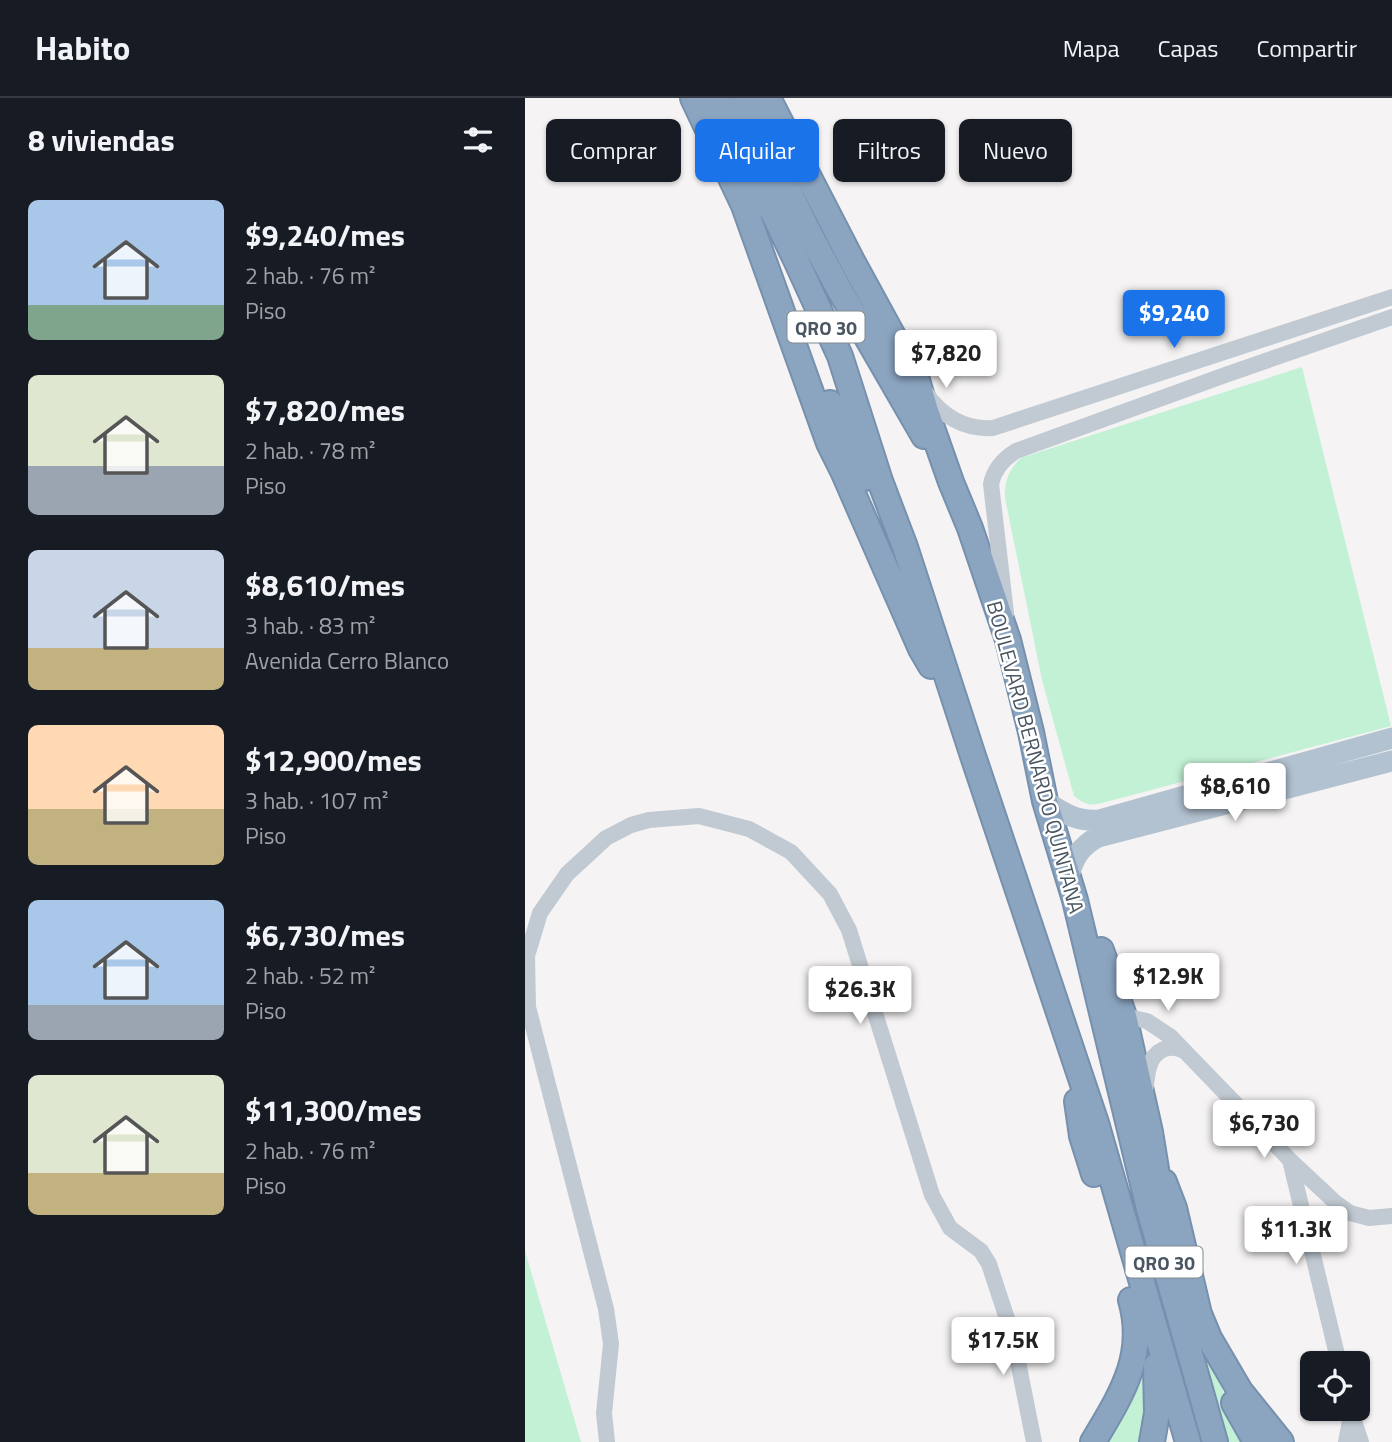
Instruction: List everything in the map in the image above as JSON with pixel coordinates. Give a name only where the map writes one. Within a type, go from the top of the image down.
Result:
[{"type":"highway","name":"QRO 30","points":[[693,98],[742,200],[825,395],[889,527],[911,565]]},
{"type":"highway","name":"QRO 30","points":[[718,98],[840,356],[1096,1123],[1188,1442]]},
{"type":"highway","name":"BOULEVARD BERNARDO QUINTANA","points":[[744,98],[826,266],[951,482]]},
{"type":"highway","name":"BOULEVARD BERNARDO QUINTANA","points":[[768,98],[852,261],[918,380],[926,411],[1008,640],[1045,801],[1072,889],[1149,1209],[1215,1442]]},
{"type":"highway","points":[[742,200],[829,443],[921,649],[959,711]]},
{"type":"highway","points":[[1072,889],[1097,939],[1124,1016],[1156,1164],[1165,1226],[1180,1294],[1184,1332]]},
{"type":"highway","points":[[1075,1060],[1082,1136],[1134,1310],[1137,1335],[1135,1359],[1123,1389],[1093,1442]]},
{"type":"highway","points":[[1156,1164],[1174,1208],[1199,1314],[1209,1338],[1241,1391],[1281,1442]]},
{"type":"highway","points":[[1152,1442],[1157,1413],[1153,1323]]},
{"type":"highway","points":[[1221,1360],[1234,1402],[1256,1442]]},
{"type":"main road","points":[[1045,801],[1076,819],[1099,820],[1392,738]]},
{"type":"main road","points":[[1072,889],[1071,867],[1079,852],[1098,836],[1392,761]]},
{"type":"street","points":[[918,380],[930,401],[952,419],[975,428],[993,428],[1392,297]]},
{"type":"street","points":[[1008,640],[1005,591],[991,484],[999,466],[1010,455],[1228,374],[1392,317]]},
{"type":"street","points":[[607,1442],[604,1413],[611,1344],[606,1309],[528,1007],[527,956],[540,913],[566,874],[606,838],[631,825],[649,820],[699,816],[748,829],[791,852],[829,894],[849,930],[932,1195],[950,1228],[981,1251],[989,1264],[1013,1336],[1034,1442]]},
{"type":"street","points":[[1124,1016],[1147,1021],[1171,1037],[1290,1160],[1336,1203],[1350,1213],[1369,1218],[1392,1216]]},
{"type":"street","points":[[1142,1102],[1149,1067],[1159,1051],[1174,1047],[1182,1049],[1188,1055]]},
{"type":"street","points":[[1290,1160],[1336,1351]]},
{"type":"street","points":[[1346,1442],[1349,1421]]},
{"type":"street","points":[[1354,1421],[1361,1442]]},
{"type":"green space","points":[[1302,367],[1391,726],[1101,803],[1082,802],[1074,796],[1042,680],[1005,498],[1006,481],[1010,471],[1021,458]]},
{"type":"green space","points":[[525,1251],[581,1442],[525,1442]]},
{"type":"green space","points":[[1191,1303],[1228,1405],[1247,1442],[1226,1442]]},
{"type":"green space","points":[[1148,1342],[1151,1363],[1143,1442],[1106,1442],[1142,1373]]}]
